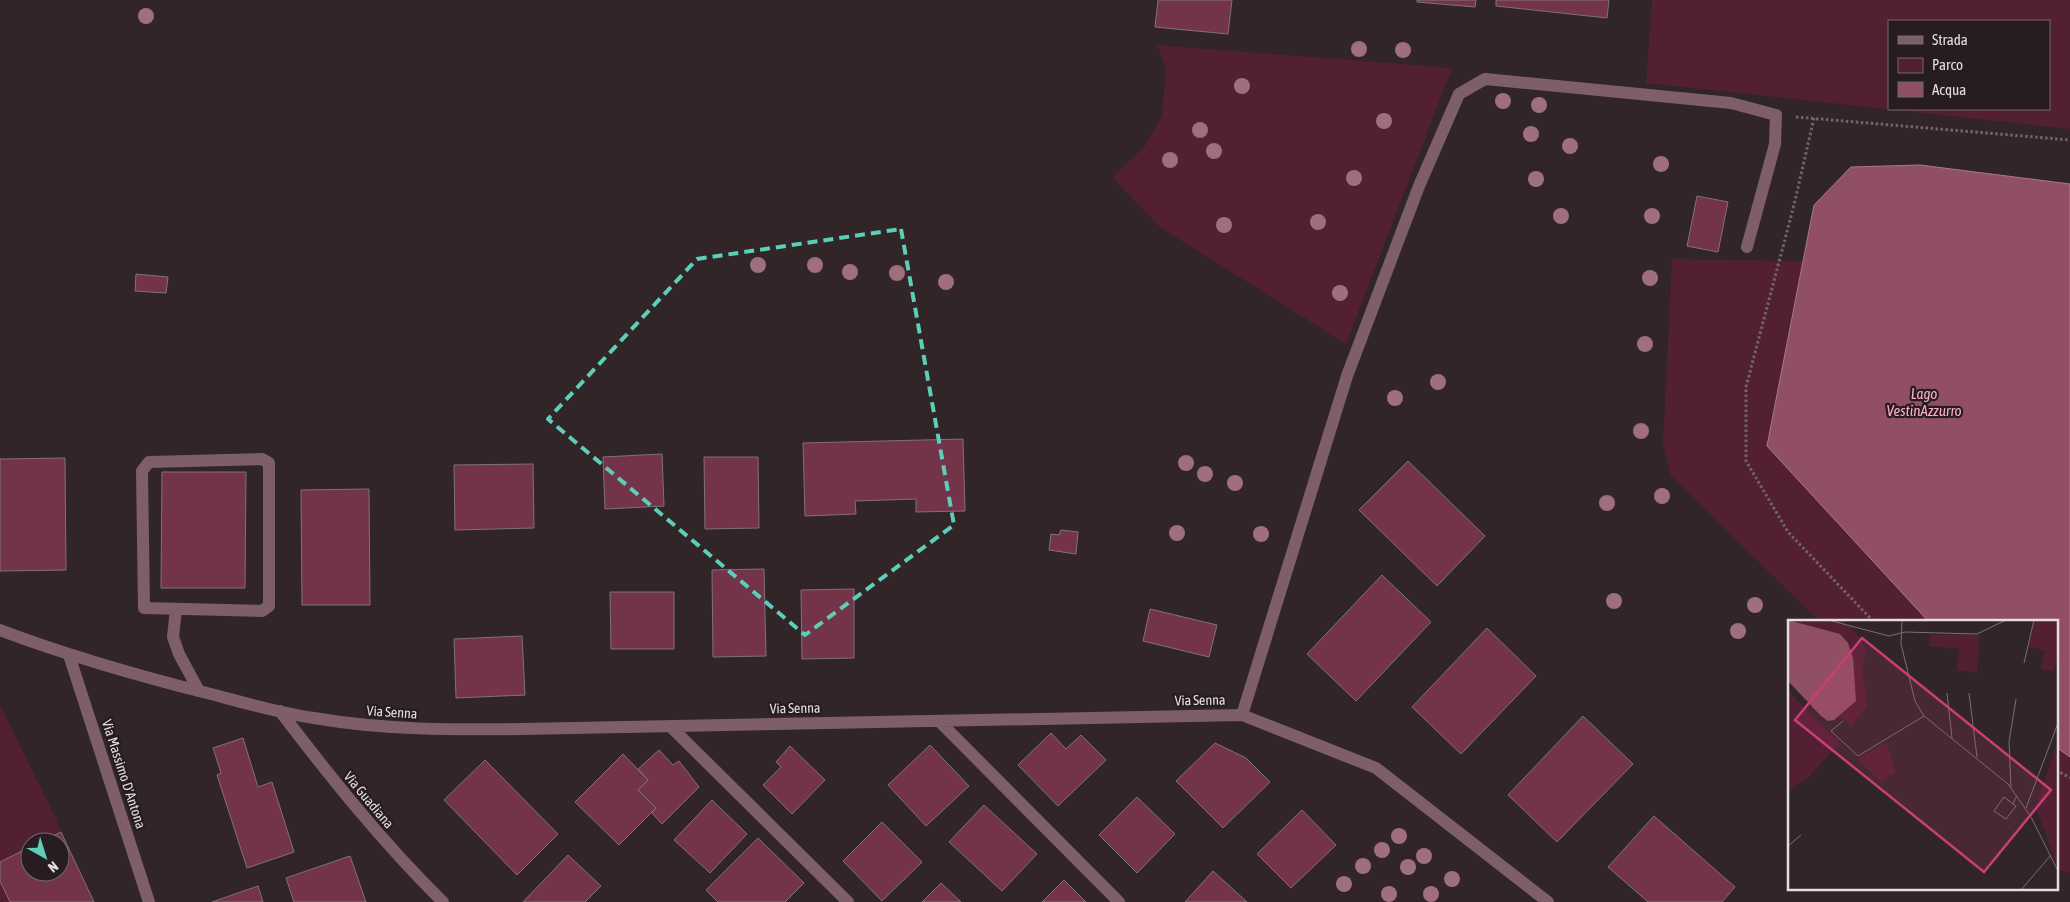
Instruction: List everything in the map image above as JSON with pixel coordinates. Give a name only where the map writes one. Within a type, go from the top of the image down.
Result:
[{"type":"street","points":[[1242,714],[1347,376],[1419,186],[1459,94],[1484,79],[1731,103],[1776,115],[1775,144],[1747,247]]},
{"type":"street","points":[[262,459],[268,463],[269,606],[262,611],[176,609],[144,608],[142,471],[149,462],[262,459]]},
{"type":"street","points":[[176,609],[173,637],[179,654],[199,691]]},
{"type":"street","name":"Via Senna","points":[[0,630],[69,655],[280,711],[314,718],[405,728],[455,730],[1242,714],[1376,768],[1548,902]]},
{"type":"street","name":"Via Massimo D'Antona","points":[[69,655],[149,902]]},
{"type":"street","name":"Via Guadiana","points":[[280,711],[370,826],[442,902]]},
{"type":"street","points":[[939,720],[1119,902]]},
{"type":"street","points":[[670,726],[848,902]]},
{"type":"path","points":[[1871,620],[1788,532],[1746,461],[1746,387],[1794,205],[1814,118],[2070,140]]},
{"type":"path","points":[[2058,771],[2070,778]]},
{"type":"highlighted area","points":[[901,229],[954,525],[805,635],[548,419],[697,259]]},
{"type":"green space","points":[[1652,0],[2070,0],[2070,129],[1895,110],[2050,110],[2050,20],[1888,20],[1888,109],[1646,83]]},
{"type":"green space","points":[[1157,45],[1452,68],[1346,344],[1161,228],[1112,177],[1145,146],[1162,116],[1166,68]]},
{"type":"green space","points":[[1672,259],[1803,261],[1767,446],[1927,620],[1818,620],[1671,476],[1663,444]]},
{"type":"green space","points":[[0,705],[61,832],[20,832],[20,882],[70,882],[70,855],[88,902],[0,902]]},
{"type":"green space","points":[[2058,748],[2070,757],[2070,873],[2058,870]]},
{"type":"water","name":"Lago VestinAzzurro","points":[[1920,165],[2070,184],[2070,757],[2058,748],[2058,620],[1927,620],[1767,446],[1814,205],[1851,167]]},
{"type":"building","points":[[1158,0],[1232,0],[1228,34],[1155,27]]},
{"type":"building","points":[[1417,0],[1476,0],[1475,7],[1417,2]]},
{"type":"building","points":[[1496,0],[1609,0],[1607,18],[1496,6]]},
{"type":"building","points":[[1697,196],[1728,202],[1718,252],[1687,246]]},
{"type":"building","points":[[136,274],[168,277],[166,293],[135,291]]},
{"type":"building","points":[[963,439],[965,511],[916,512],[916,499],[855,501],[856,514],[805,516],[803,443]]},
{"type":"building","points":[[662,454],[664,506],[605,509],[603,457]]},
{"type":"building","points":[[704,457],[758,457],[759,528],[705,529]]},
{"type":"building","points":[[65,458],[66,570],[0,571],[0,459]]},
{"type":"building","points":[[1408,461],[1485,536],[1437,586],[1359,510]]},
{"type":"building","points":[[533,464],[534,528],[455,530],[454,465]]},
{"type":"building","points":[[162,472],[246,472],[245,588],[161,588]]},
{"type":"building","points":[[369,489],[370,605],[302,605],[301,490]]},
{"type":"building","points":[[1061,530],[1078,532],[1076,554],[1049,550],[1051,534],[1059,535]]},
{"type":"building","points":[[764,569],[766,656],[713,657],[712,570]]},
{"type":"building","points":[[1382,575],[1431,622],[1356,701],[1307,654]]},
{"type":"building","points":[[854,589],[854,658],[802,659],[801,590]]},
{"type":"building","points":[[610,592],[674,592],[674,649],[611,649]]},
{"type":"building","points":[[1150,609],[1217,625],[1209,657],[1143,641]]},
{"type":"building","points":[[1487,628],[1536,676],[1461,754],[1412,707]]},
{"type":"building","points":[[522,636],[525,695],[456,698],[454,639]]},
{"type":"building","points":[[1583,716],[1633,764],[1557,842],[1508,795]]},
{"type":"building","points":[[1051,733],[1066,749],[1081,735],[1106,760],[1058,806],[1018,765]]},
{"type":"building","points":[[243,738],[258,787],[272,782],[294,852],[247,868],[217,775],[221,773],[213,748]]},
{"type":"building","points":[[1215,743],[1246,758],[1270,782],[1223,828],[1176,781]]},
{"type":"building","points":[[930,745],[969,786],[926,826],[888,785]]},
{"type":"building","points":[[790,746],[825,780],[792,814],[763,785],[781,767],[776,762]]},
{"type":"building","points":[[659,750],[673,765],[679,761],[699,787],[662,824],[652,813],[656,808],[638,790],[648,780],[638,769]]},
{"type":"building","points":[[623,754],[648,780],[638,790],[656,808],[619,845],[575,802]]},
{"type":"building","points":[[485,760],[558,834],[517,875],[444,800]]},
{"type":"building","points":[[1137,797],[1175,834],[1137,873],[1099,835]]},
{"type":"building","points":[[712,800],[747,834],[710,873],[674,840]]},
{"type":"building","points":[[984,805],[1037,854],[1002,891],[949,842]]},
{"type":"building","points":[[1302,810],[1336,845],[1291,888],[1257,854]]},
{"type":"building","points":[[1654,816],[1735,887],[1722,902],[1648,902],[1608,867]]},
{"type":"building","points":[[882,822],[922,862],[882,901],[843,861]]},
{"type":"building","points":[[758,838],[804,883],[785,902],[718,902],[706,890]]},
{"type":"building","points":[[70,851],[94,902],[10,902],[0,881],[0,862],[20,852],[20,882],[70,882]]},
{"type":"building","points":[[568,855],[601,886],[585,902],[523,902]]},
{"type":"building","points":[[350,856],[366,902],[294,902],[286,878]]},
{"type":"building","points":[[1213,871],[1247,902],[1185,902]]},
{"type":"building","points":[[1064,880],[1086,902],[1042,902]]},
{"type":"building","points":[[941,883],[961,902],[922,902]]},
{"type":"building","points":[[258,886],[263,902],[212,902]]}]
